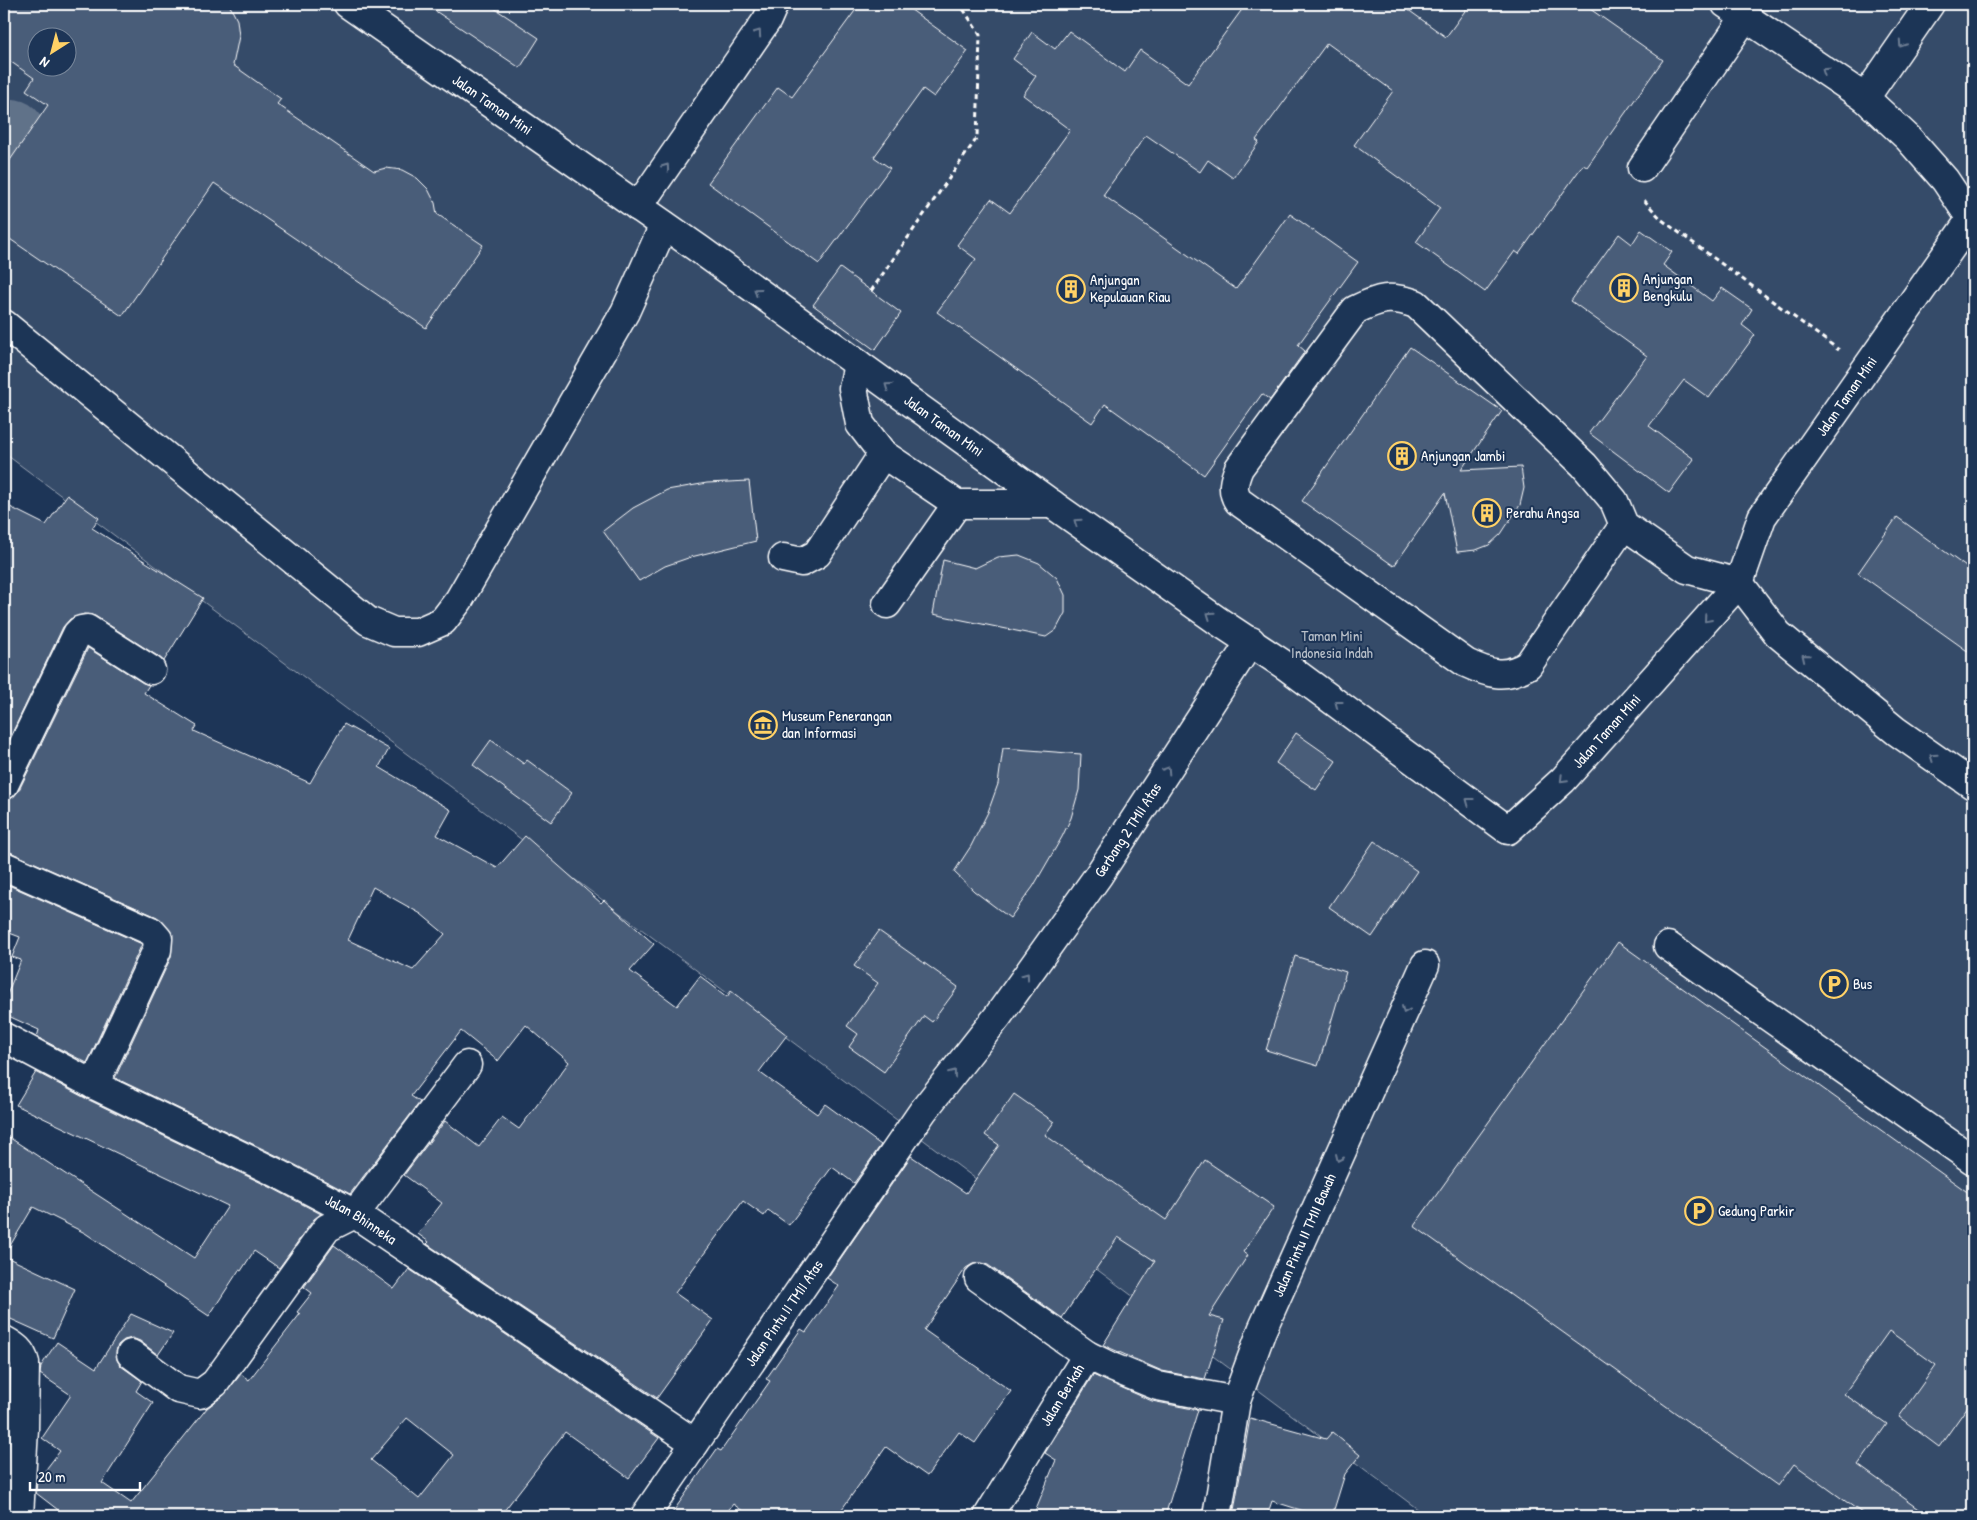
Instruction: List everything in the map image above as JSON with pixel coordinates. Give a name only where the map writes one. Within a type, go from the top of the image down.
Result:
[{"type":"street","name":"Jalan Taman Mini","points":[[348,4],[664,225],[1052,504],[1218,621],[1251,641],[1508,830],[1563,780],[1739,583],[1762,517],[1972,218],[1945,180],[1908,138],[1865,98],[1736,10]]},
{"type":"street","points":[[638,207],[767,20],[774,4]]},
{"type":"street","points":[[1865,98],[1930,4]]},
{"type":"street","points":[[1642,168],[1736,10]]},
{"type":"street","points":[[4,324],[368,621],[394,632],[418,632],[443,621],[459,600],[625,312],[664,225]]},
{"type":"street","points":[[1624,525],[1528,665],[1516,673],[1488,673],[1466,663],[1238,501],[1234,494],[1234,478],[1239,468],[1355,310],[1384,299],[1398,298],[1416,304],[1584,465],[1614,501],[1624,525],[1687,569],[1739,583],[1778,634],[1896,731],[1973,785]]},
{"type":"street","points":[[858,364],[853,388],[860,424],[884,454],[956,504],[1052,504]]},
{"type":"street","points":[[783,558],[802,562],[817,554],[884,454]]},
{"type":"street","points":[[887,604],[956,504]]},
{"type":"street","points":[[4,785],[81,630],[88,629],[151,670]]},
{"type":"street","name":"Gerbang 2 TMII Atas","points":[[923,1111],[998,1016],[1098,876],[1251,641]]},
{"type":"street","points":[[4,866],[151,931],[158,939],[157,950],[94,1085]]},
{"type":"street","points":[[1668,946],[1973,1160]]},
{"type":"street","name":"Jalan Pintu II TMII Bawah","points":[[1217,1516],[1236,1401],[1262,1330],[1425,965]]},
{"type":"street","name":"Jalan Bhinneka","points":[[4,1038],[94,1085],[279,1174],[355,1214],[695,1443]]},
{"type":"street","points":[[131,1354],[178,1389],[200,1394],[215,1383],[327,1228],[355,1214],[467,1064]]},
{"type":"street","name":"Jalan Pintu II TMII Atas","points":[[646,1516],[923,1111]]},
{"type":"street","points":[[979,1278],[1087,1355]]},
{"type":"street","points":[[4,1340],[15,1346],[23,1355],[25,1363],[24,1429],[19,1516]]},
{"type":"street","name":"Jalan Berkah","points":[[988,1516],[1087,1355],[1158,1386],[1236,1401]]},
{"type":"path","points":[[871,291],[977,138],[980,35],[960,4]]},
{"type":"path","points":[[1642,168],[1639,194],[1662,220],[1865,370]]},
{"type":"green space","name":"Taman Mini Indonesia Indah","points":[[4,4],[1973,4],[1973,1516],[1427,1516],[4,453]]},
{"type":"building","points":[[4,4],[229,4],[237,20],[239,36],[233,65],[281,99],[277,104],[374,171],[386,168],[402,170],[417,178],[428,189],[435,203],[437,214],[483,245],[426,328],[214,183],[122,316],[4,235],[4,169],[48,105],[26,90],[34,78],[78,78],[78,28],[28,28],[28,74],[4,57]]},
{"type":"building","points":[[425,4],[488,4],[539,38],[520,68]]},
{"type":"building","points":[[860,4],[903,4],[968,51],[934,97],[923,89],[874,157],[890,168],[819,264],[708,183],[778,87],[792,97]]},
{"type":"building","points":[[1246,4],[1400,4],[1446,37],[1470,4],[1583,4],[1663,60],[1587,167],[1583,165],[1519,254],[1515,251],[1485,292],[1416,242],[1440,208],[1354,145],[1393,91],[1327,43],[1256,140],[1259,142],[1233,178],[1208,160],[1200,172],[1146,135],[1103,195],[1236,289],[1290,214],[1358,262],[1298,345],[1305,351],[1270,400],[1262,394],[1204,475],[1105,404],[1092,423],[937,312],[976,259],[957,245],[991,199],[1010,213],[1070,130],[1023,95],[1036,76],[1013,59],[1032,32],[1055,49],[1069,31],[1125,72],[1140,50],[1188,84]]},
{"type":"building","points":[[1641,230],[1672,252],[1663,265],[1712,301],[1722,288],[1752,309],[1742,325],[1755,335],[1709,398],[1684,380],[1649,426],[1694,459],[1669,493],[1589,433],[1647,356],[1571,301],[1619,234],[1632,244]]},
{"type":"building","points":[[840,268],[901,313],[875,350],[813,305]]},
{"type":"building","name":"Anjungan Jambi","points":[[1410,347],[1502,411],[1461,470],[1521,467],[1524,488],[1520,505],[1501,534],[1489,545],[1476,550],[1457,552],[1445,493],[1394,566],[1302,501]]},
{"type":"building","points":[[749,481],[756,541],[691,557],[665,566],[639,581],[603,531],[633,508],[667,490],[707,483]]},
{"type":"building","points":[[67,495],[99,518],[92,528],[203,598],[164,661],[95,616],[84,614],[70,619],[63,627],[4,750],[4,504],[46,525]]},
{"type":"building","points":[[1897,517],[1973,572],[1973,655],[1858,573]]},
{"type":"building","points":[[1019,555],[1039,563],[1057,578],[1065,595],[1065,613],[1056,630],[1046,637],[933,614],[943,560],[975,568],[998,557]]},
{"type":"building","points":[[88,648],[149,685],[144,693],[197,726],[194,731],[310,783],[344,724],[389,749],[379,767],[451,810],[437,835],[497,868],[525,836],[601,903],[604,900],[654,944],[630,971],[677,1006],[700,976],[727,997],[731,991],[787,1035],[759,1072],[817,1114],[825,1104],[881,1145],[854,1183],[832,1167],[789,1225],[768,1210],[764,1216],[743,1201],[675,1293],[713,1320],[657,1398],[427,1244],[429,1242],[418,1234],[442,1203],[404,1175],[445,1121],[479,1147],[502,1117],[519,1129],[569,1062],[526,1025],[498,1061],[461,1031],[411,1096],[420,1102],[350,1194],[286,1160],[115,1078],[171,957],[173,934],[157,917],[4,851],[4,800],[12,798],[18,792]],"holes":[[[373,887],[421,914],[445,934],[413,970],[348,940]]]},
{"type":"building","points":[[1296,733],[1336,761],[1316,790],[1276,763]]},
{"type":"building","points":[[491,740],[524,764],[527,760],[572,793],[551,822],[473,765]]},
{"type":"building","points":[[1003,748],[1081,754],[1079,790],[1071,818],[1033,887],[1010,918],[974,891],[954,872],[971,846],[988,812],[998,784]]},
{"type":"building","points":[[1374,841],[1417,871],[1372,937],[1329,907]]},
{"type":"building","points":[[4,883],[142,944],[87,1063],[37,1037],[39,1030],[4,1014],[4,1002],[21,960],[12,957],[20,937],[4,931]]},
{"type":"building","points":[[879,931],[958,987],[932,1022],[924,1016],[884,1072],[849,1047],[858,1034],[847,1026],[878,983],[854,966]]},
{"type":"building","name":"Gedung Parkir","points":[[1618,942],[1973,1196],[1973,1399],[1939,1447],[1899,1417],[1936,1365],[1889,1331],[1844,1394],[1887,1424],[1858,1465],[1929,1516],[1866,1516],[1794,1464],[1778,1486],[1414,1226]]},
{"type":"building","points":[[1295,956],[1346,972],[1318,1066],[1266,1050]]},
{"type":"building","points":[[36,1072],[321,1214],[314,1219],[279,1268],[254,1251],[241,1271],[239,1270],[209,1316],[85,1233],[33,1207],[4,1256],[4,1134],[194,1258],[228,1206],[16,1105]]},
{"type":"building","points":[[1014,1094],[1054,1122],[1045,1135],[1166,1220],[1205,1160],[1274,1207],[1243,1252],[1248,1255],[1209,1316],[1224,1320],[1205,1379],[1162,1371],[1103,1345],[1155,1261],[1118,1237],[1062,1318],[988,1265],[981,1263],[973,1264],[966,1268],[924,1330],[1011,1391],[975,1443],[959,1432],[927,1476],[886,1447],[837,1516],[750,1516],[733,1504],[724,1516],[670,1516],[717,1449],[721,1451],[770,1381],[766,1379],[801,1329],[806,1332],[839,1286],[827,1278],[911,1156],[966,1193],[999,1145],[985,1135]]},
{"type":"building","points":[[334,1245],[394,1289],[409,1269],[659,1438],[629,1478],[565,1432],[500,1516],[66,1516],[36,1493],[37,1481],[60,1451],[42,1438],[71,1395],[40,1374],[41,1366],[57,1342],[96,1368],[131,1314],[173,1333],[158,1355],[140,1341],[132,1338],[124,1340],[118,1345],[116,1352],[117,1360],[121,1366],[142,1381],[136,1391],[153,1403],[102,1483],[131,1503],[207,1408],[224,1395],[241,1374],[249,1380],[300,1314],[297,1312],[312,1293],[304,1287]],"holes":[[[407,1418],[454,1455],[419,1499],[371,1460]]]},
{"type":"building","points":[[4,1256],[75,1289],[53,1338],[4,1316]]},
{"type":"building","points":[[1093,1375],[1152,1401],[1198,1410],[1165,1516],[1033,1516],[1056,1460],[1045,1453]]},
{"type":"building","points":[[1250,1418],[1326,1439],[1332,1432],[1360,1455],[1345,1474],[1332,1516],[1320,1516],[1272,1501],[1267,1516],[1233,1516]]},
{"type":"waterway","points":[[4,145],[12,132]]},
{"type":"place","name":"Anjungan Bengkulu","points":[[1624,288]]},
{"type":"place","name":"Anjungan Kepulauan Riau","points":[[1071,289]]},
{"type":"place","name":"Anjungan Jambi","points":[[1402,456]]},
{"type":"place","name":"Perahu Angsa","points":[[1487,513]]},
{"type":"place","name":"Museum Penerangan dan Informasi","points":[[763,725]]},
{"type":"place","name":"Bus","points":[[1834,984]]},
{"type":"place","name":"Gedung Parkir","points":[[1699,1211]]}]
